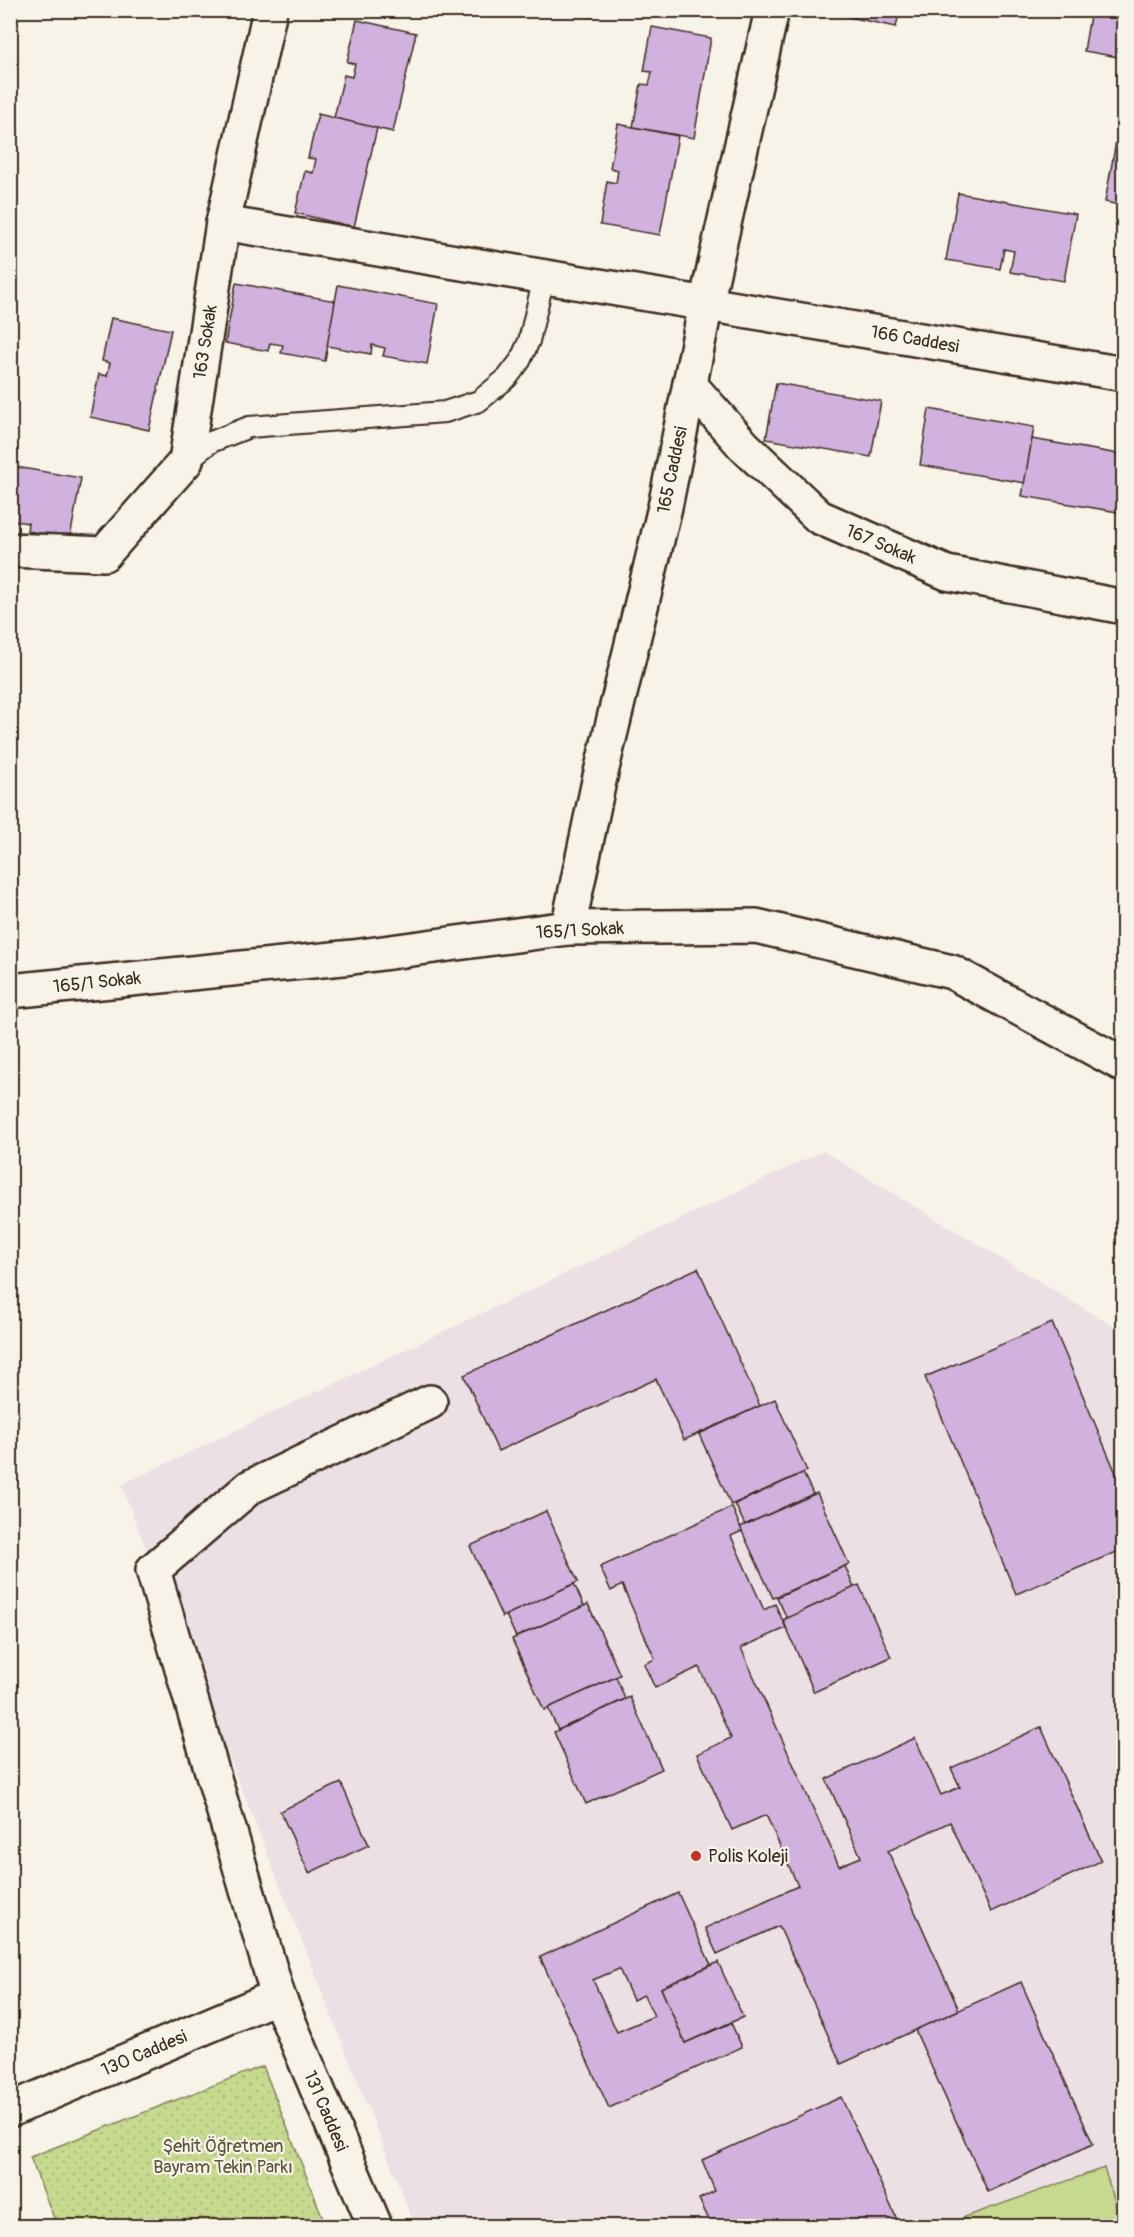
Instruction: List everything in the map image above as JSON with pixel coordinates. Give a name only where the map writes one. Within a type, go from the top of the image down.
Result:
[{"type":"street","name":"163 Sokak","points":[[186,461],[223,223],[270,10]]},
{"type":"street","name":"165 Caddesi","points":[[568,928],[599,782],[665,507],[706,303],[772,10]]},
{"type":"street","name":"166 Caddesi","points":[[223,223],[1124,374]]},
{"type":"street","name":"167 Sokak","points":[[690,385],[744,446],[819,517],[947,573],[1124,607]]},
{"type":"street","points":[[10,550],[104,554],[186,461]]},
{"type":"street","name":"165/1 Sokak","points":[[10,991],[353,957],[568,928],[756,926],[952,972],[1124,1065]]},
{"type":"street","name":"131 Caddesi","points":[[375,2226],[278,1996],[153,1570],[250,1487],[430,1402]]},
{"type":"street","name":"130 Caddesi","points":[[10,2110],[278,1996]]},
{"type":"lane","points":[[186,461],[211,442],[249,428],[445,412],[479,400],[507,378],[520,361],[529,340],[544,277]]},
{"type":"shaded area","name":"Polis Koleji","points":[[823,1151],[1123,1332],[1123,2226],[415,2226],[121,1485]]},
{"type":"green space","name":"Şehit Öğretmen Bayram Tekin Parkı","points":[[263,2066],[326,2226],[57,2226],[30,2157]]},
{"type":"green space","points":[[1104,2168],[1123,2226],[965,2226],[962,2218]]},
{"type":"building","points":[[555,10],[593,10],[592,17]]},
{"type":"building","points":[[831,10],[900,10],[896,27],[830,13]]},
{"type":"building","points":[[1091,10],[1124,10],[1124,58],[1084,51]]},
{"type":"building","points":[[357,20],[416,33],[393,132],[334,118],[344,75],[352,77],[355,64],[347,62]]},
{"type":"building","points":[[652,27],[711,38],[694,138],[633,127],[641,84],[649,85],[652,72],[644,71]]},
{"type":"building","points":[[318,114],[377,128],[354,227],[295,213],[305,171],[313,173],[316,159],[308,158]]},
{"type":"building","points":[[618,124],[678,136],[660,235],[600,225],[607,181],[616,183],[618,170],[610,168]]},
{"type":"building","points":[[1117,136],[1124,137],[1124,206],[1105,202]]},
{"type":"building","points":[[958,193],[1076,214],[1064,281],[1010,272],[1014,251],[1004,249],[1000,269],[946,260]]},
{"type":"building","points":[[236,283],[336,301],[325,361],[281,353],[283,345],[270,343],[268,351],[225,343]]},
{"type":"building","points":[[338,285],[438,304],[427,364],[383,356],[385,348],[372,345],[371,354],[327,346]]},
{"type":"building","points":[[111,318],[171,330],[149,430],[90,417],[99,374],[107,376],[110,363],[102,361]]},
{"type":"building","points":[[776,383],[881,401],[871,457],[766,439]]},
{"type":"building","points":[[929,409],[1034,427],[1025,483],[920,465]]},
{"type":"building","points":[[1032,439],[1124,455],[1124,513],[1022,496]]},
{"type":"building","points":[[10,466],[81,478],[70,538],[27,531],[28,523],[15,521],[14,529],[10,528]]},
{"type":"building","points":[[698,1268],[760,1406],[684,1440],[656,1379],[498,1451],[464,1375]]},
{"type":"building","points":[[1052,1323],[1124,1492],[1124,1549],[1016,1594],[925,1377]]},
{"type":"building","points":[[775,1399],[807,1471],[731,1505],[699,1434]]},
{"type":"building","points":[[803,1473],[813,1494],[745,1525],[735,1504]]},
{"type":"building","points":[[817,1493],[849,1564],[773,1598],[740,1527]]},
{"type":"building","points":[[732,1507],[742,1531],[731,1536],[764,1610],[775,1604],[786,1628],[741,1648],[839,1866],[861,1857],[826,1779],[915,1738],[941,1795],[960,1787],[951,1768],[1041,1727],[1101,1861],[991,1912],[950,1822],[888,1851],[959,2010],[841,2064],[779,1926],[717,1954],[705,1928],[798,1886],[766,1815],[732,1830],[697,1754],[731,1738],[699,1667],[655,1688],[644,1664],[655,1659],[622,1585],[611,1591],[600,1567]]},
{"type":"building","points":[[546,1511],[578,1582],[502,1617],[470,1546]]},
{"type":"building","points":[[845,1566],[854,1588],[787,1618],[777,1597]]},
{"type":"building","points":[[574,1584],[584,1606],[516,1637],[506,1615]]},
{"type":"building","points":[[859,1585],[891,1657],[814,1692],[783,1620]]},
{"type":"building","points":[[588,1604],[620,1675],[544,1710],[512,1639]]},
{"type":"building","points":[[616,1677],[625,1699],[558,1730],[548,1708]]},
{"type":"building","points":[[630,1697],[662,1769],[586,1804],[554,1732]]},
{"type":"building","points":[[341,1783],[369,1845],[309,1873],[280,1811]]},
{"type":"building","points":[[678,1893],[711,1965],[661,1988],[685,2043],[731,2023],[742,2047],[609,2108],[540,1957]],"holes":[[[619,1969],[633,2000],[644,1995],[654,2016],[617,2032],[593,1980]]]},
{"type":"building","points":[[718,1962],[743,2017],[685,2043],[661,1988]]},
{"type":"building","points":[[1021,1982],[1093,2144],[988,2192],[915,2030]]},
{"type":"building","points":[[841,2097],[900,2226],[712,2226],[699,2199],[715,2191],[702,2160]]},
{"type":"place","name":"Polis Koleji","points":[[696,1856]]}]
